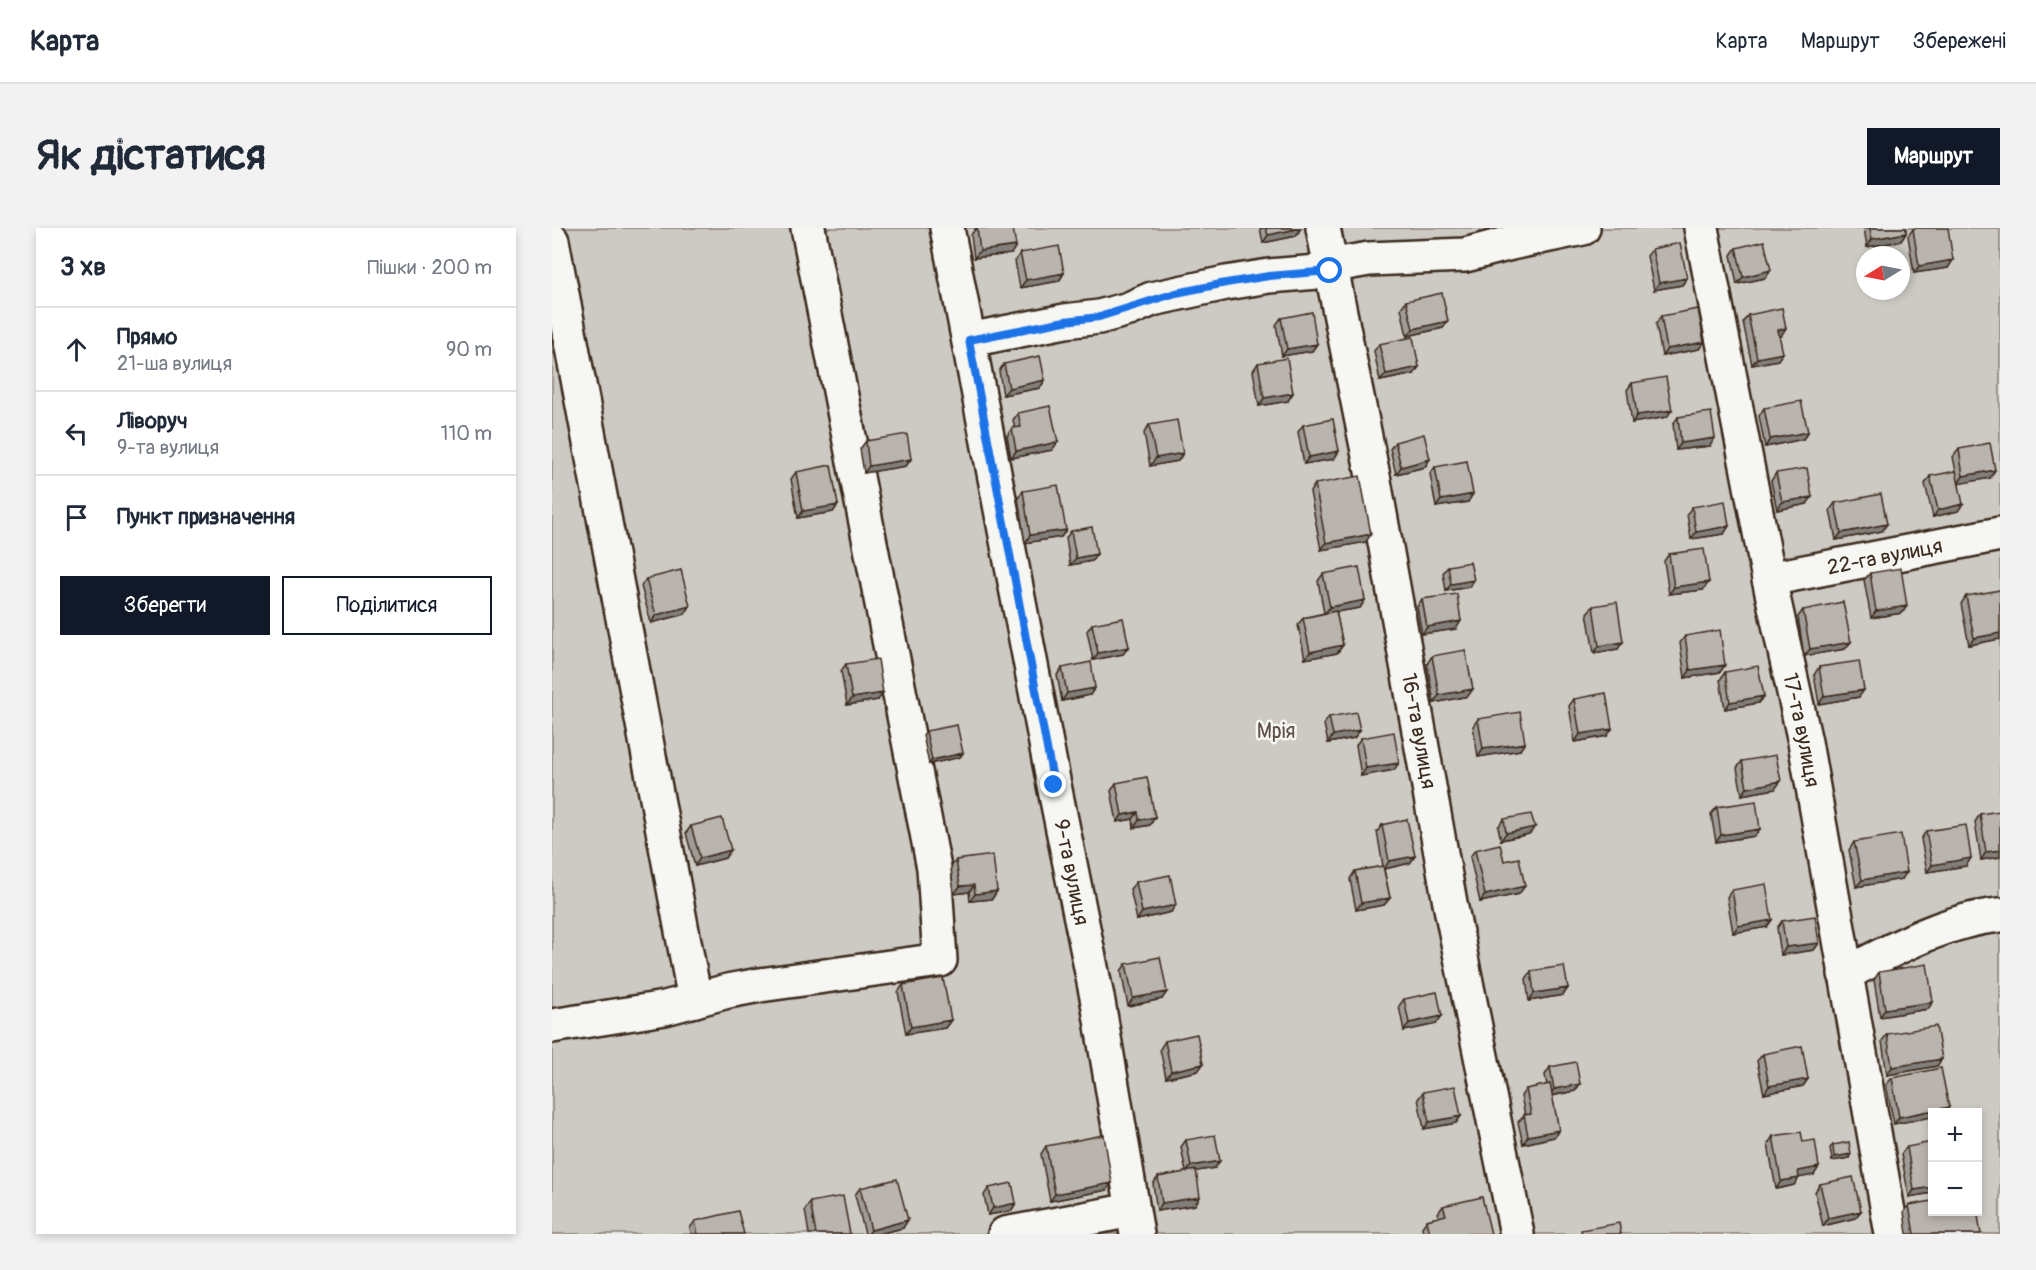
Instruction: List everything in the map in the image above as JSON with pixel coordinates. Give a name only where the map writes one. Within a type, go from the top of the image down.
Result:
[{"type":"street","points":[[552,1026],[665,1008],[760,985],[940,960],[934,868],[808,228]]},
{"type":"street","name":"9-та вулиця","points":[[947,228],[1098,1002],[1135,1222]]},
{"type":"street","name":"16-та вулиця","points":[[1323,228],[1374,481],[1450,903],[1517,1234]]},
{"type":"street","points":[[969,340],[1065,321],[1099,317],[1160,297],[1226,283],[1269,276],[1330,271],[1346,263],[1369,259],[1465,255],[1583,228]]},
{"type":"street","name":"17-та вулиця","points":[[1701,228],[1769,579],[1805,742],[1892,1234]]},
{"type":"street","points":[[552,241],[695,1000]]},
{"type":"street","name":"22-га вулиця","points":[[1769,579],[2000,534]]},
{"type":"street","points":[[1845,974],[1950,925],[1982,916],[2000,915]]},
{"type":"street","points":[[1005,1234],[1135,1222]]},
{"type":"green space","name":"Мрія","points":[[552,228],[2000,228],[2000,1234],[552,1234]]},
{"type":"building","points":[[977,228],[1013,228],[1016,246],[980,251]]},
{"type":"building","points":[[1266,228],[1301,228],[1268,235]]},
{"type":"building","points":[[1870,228],[1906,228],[1906,233],[1872,239]]},
{"type":"building","points":[[1948,228],[1953,260],[1919,266],[1913,229]]},
{"type":"building","points":[[1764,241],[1771,270],[1743,277],[1736,248]]},
{"type":"building","points":[[1680,243],[1687,278],[1659,283],[1652,249]]},
{"type":"building","points":[[1059,246],[1064,273],[1026,280],[1020,253]]},
{"type":"building","points":[[1442,293],[1448,321],[1413,329],[1406,301]]},
{"type":"building","points":[[1782,308],[1786,328],[1778,330],[1783,353],[1757,358],[1748,315]]},
{"type":"building","points":[[1698,309],[1704,342],[1667,349],[1661,316]]},
{"type":"building","points":[[1312,312],[1317,344],[1287,349],[1281,318]]},
{"type":"building","points":[[1413,337],[1419,367],[1386,374],[1379,344]]},
{"type":"building","points":[[1040,356],[1045,380],[1009,388],[1004,364]]},
{"type":"building","points":[[1287,358],[1293,393],[1264,398],[1258,363]]},
{"type":"building","points":[[1666,377],[1672,410],[1637,415],[1632,383]]},
{"type":"building","points":[[1801,401],[1808,432],[1770,439],[1764,408]]},
{"type":"building","points":[[1050,406],[1058,442],[1016,451],[1012,428],[1021,427],[1018,413]]},
{"type":"building","points":[[1711,412],[1715,438],[1681,443],[1678,417]]},
{"type":"building","points":[[1333,419],[1339,451],[1309,457],[1303,425]]},
{"type":"building","points":[[1177,420],[1183,453],[1156,458],[1149,425]]},
{"type":"building","points":[[907,434],[911,459],[869,466],[866,441]]},
{"type":"building","points":[[1424,434],[1430,459],[1401,467],[1395,442]]},
{"type":"building","points":[[1990,443],[1995,470],[1963,476],[1959,449]]},
{"type":"building","points":[[1467,461],[1473,494],[1441,500],[1435,467]]},
{"type":"building","points":[[831,465],[838,505],[803,511],[796,472]]},
{"type":"building","points":[[1807,468],[1812,497],[1782,502],[1776,473]]},
{"type":"building","points":[[1956,471],[1963,504],[1938,510],[1930,476]]},
{"type":"building","points":[[1360,476],[1371,534],[1326,543],[1315,484]]},
{"type":"building","points":[[1058,485],[1066,530],[1030,535],[1023,491]]},
{"type":"building","points":[[1881,494],[1887,524],[1841,533],[1835,503]]},
{"type":"building","points":[[1725,501],[1729,526],[1696,532],[1692,507]]},
{"type":"building","points":[[1092,527],[1097,554],[1076,558],[1071,531]]},
{"type":"building","points":[[1704,549],[1709,582],[1674,587],[1669,554]]},
{"type":"building","points":[[1470,562],[1474,580],[1451,584],[1448,566]]},
{"type":"building","points":[[1359,567],[1365,600],[1330,607],[1323,574]]},
{"type":"building","points":[[1901,568],[1907,606],[1876,611],[1870,573]]},
{"type":"building","points":[[681,570],[690,606],[656,615],[646,579]]},
{"type":"building","points":[[2000,590],[2000,633],[1974,638],[1966,596]]},
{"type":"building","points":[[1457,594],[1461,621],[1427,627],[1422,599]]},
{"type":"building","points":[[1617,602],[1623,642],[1599,646],[1593,606]]},
{"type":"building","points":[[1843,602],[1851,642],[1810,649],[1803,610]]},
{"type":"building","points":[[1336,611],[1343,645],[1310,652],[1303,618]]},
{"type":"building","points":[[1123,618],[1129,647],[1098,653],[1092,624]]},
{"type":"building","points":[[1720,630],[1725,665],[1690,670],[1685,636]]},
{"type":"building","points":[[1465,650],[1473,689],[1439,695],[1432,656]]},
{"type":"building","points":[[878,659],[883,693],[852,698],[846,664]]},
{"type":"building","points":[[1859,661],[1864,690],[1824,696],[1819,667]]},
{"type":"building","points":[[1091,662],[1095,688],[1067,693],[1062,668]]},
{"type":"building","points":[[1758,666],[1764,696],[1730,702],[1725,672]]},
{"type":"building","points":[[1606,693],[1612,729],[1580,734],[1574,699]]},
{"type":"building","points":[[1356,712],[1360,730],[1333,735],[1329,717]]},
{"type":"building","points":[[1520,712],[1525,743],[1483,749],[1478,719]]},
{"type":"building","points":[[957,725],[963,753],[932,760],[926,731]]},
{"type":"building","points":[[1394,732],[1399,763],[1366,768],[1361,738]]},
{"type":"building","points":[[1776,755],[1781,781],[1747,788],[1742,761]]},
{"type":"building","points":[[1147,777],[1155,817],[1139,820],[1138,812],[1122,815],[1116,783]]},
{"type":"building","points":[[1756,801],[1760,829],[1721,835],[1717,807]]},
{"type":"building","points":[[2000,811],[2000,850],[1986,852],[1980,814]]},
{"type":"building","points":[[1531,814],[1535,827],[1506,833],[1504,819]]},
{"type":"building","points":[[722,818],[731,850],[700,858],[691,826]]},
{"type":"building","points":[[1407,819],[1415,856],[1389,861],[1382,825]]},
{"type":"building","points":[[1966,825],[1971,858],[1932,865],[1926,831]]},
{"type":"building","points":[[1901,834],[1907,872],[1862,880],[1854,842]]},
{"type":"building","points":[[1500,844],[1504,861],[1519,858],[1525,886],[1485,895],[1475,850]]},
{"type":"building","points":[[993,855],[997,891],[975,894],[974,885],[960,886],[956,860]]},
{"type":"building","points":[[1383,866],[1390,898],[1361,903],[1355,871]]},
{"type":"building","points":[[1170,875],[1176,905],[1142,912],[1136,882]]},
{"type":"building","points":[[1766,884],[1772,920],[1738,926],[1732,890]]},
{"type":"building","points":[[1815,916],[1819,943],[1786,947],[1782,921]]},
{"type":"building","points":[[1160,957],[1167,992],[1133,998],[1126,964]]},
{"type":"building","points":[[1927,964],[1933,1002],[1885,1009],[1879,972]]},
{"type":"building","points":[[1564,966],[1568,988],[1534,993],[1531,971]]},
{"type":"building","points":[[943,978],[951,1020],[911,1027],[903,985]]},
{"type":"building","points":[[1437,992],[1442,1016],[1409,1023],[1404,999]]},
{"type":"building","points":[[1936,1026],[1942,1059],[1892,1067],[1887,1034]]},
{"type":"building","points":[[1197,1034],[1203,1064],[1171,1071],[1165,1041]]},
{"type":"building","points":[[1802,1046],[1808,1079],[1769,1086],[1763,1054]]},
{"type":"building","points":[[1576,1062],[1580,1084],[1554,1089],[1550,1067]]},
{"type":"building","points":[[1941,1068],[1949,1107],[1928,1108],[1928,1111],[1899,1117],[1892,1078]]},
{"type":"building","points":[[1550,1084],[1559,1130],[1528,1136],[1524,1115],[1531,1114],[1526,1089]]},
{"type":"building","points":[[1455,1086],[1461,1116],[1429,1122],[1423,1092]]},
{"type":"building","points":[[1801,1132],[1803,1142],[1815,1140],[1819,1167],[1798,1171],[1799,1178],[1781,1181],[1773,1136]]},
{"type":"building","points":[[1104,1135],[1112,1183],[1055,1194],[1046,1146]]},
{"type":"building","points":[[1215,1135],[1220,1161],[1191,1166],[1186,1140]]},
{"type":"building","points":[[1849,1142],[1851,1154],[1834,1157],[1833,1145]]},
{"type":"building","points":[[1928,1143],[1928,1188],[1914,1190],[1907,1147]]},
{"type":"building","points":[[1196,1170],[1200,1197],[1162,1203],[1158,1177]]},
{"type":"building","points":[[1853,1177],[1861,1211],[1828,1218],[1820,1184]]},
{"type":"building","points":[[897,1179],[908,1220],[871,1230],[860,1188]]},
{"type":"building","points":[[1012,1183],[1016,1203],[993,1208],[989,1188]]},
{"type":"building","points":[[843,1196],[850,1234],[816,1234],[810,1202]]},
{"type":"building","points":[[1482,1197],[1491,1234],[1430,1234],[1427,1220],[1446,1215],[1443,1206]]},
{"type":"building","points":[[1928,1202],[1928,1216],[1978,1216],[1981,1234],[1914,1234],[1909,1205]]},
{"type":"building","points":[[738,1211],[744,1234],[698,1234],[695,1221]]},
{"type":"building","points":[[1619,1223],[1621,1234],[1582,1234],[1581,1230]]},
{"type":"route","points":[[1054,785],[969,340],[1065,321],[1099,317],[1129,309],[1152,299],[1226,283],[1269,276],[1330,271]]}]
